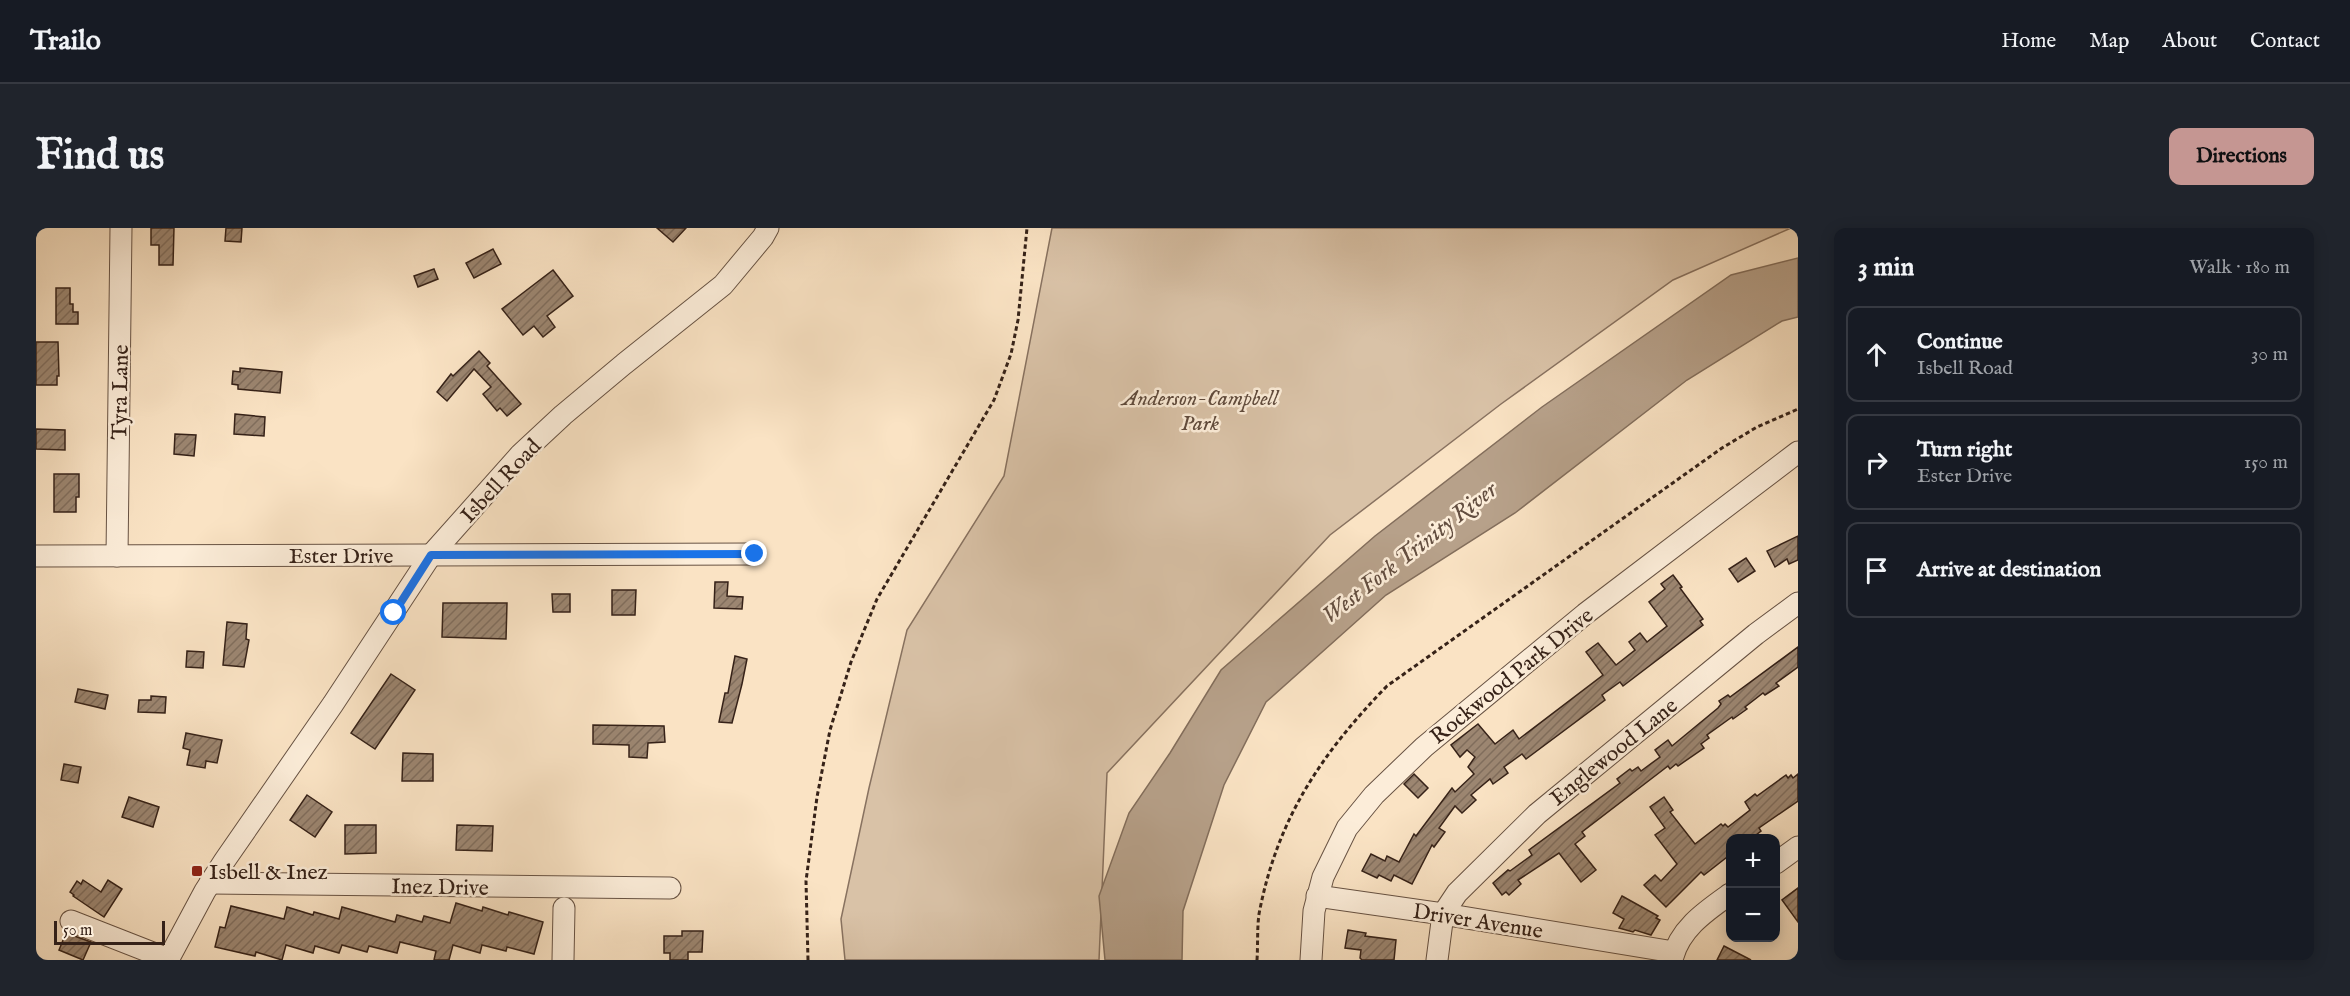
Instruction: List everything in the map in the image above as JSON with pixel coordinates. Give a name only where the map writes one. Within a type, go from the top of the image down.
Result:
[{"type":"street","name":"Tyra Lane","points":[[117,556],[121,228]]},
{"type":"street","name":"Isbell Road","points":[[168,960],[210,883],[330,709],[431,555],[520,455],[624,364],[723,285],[768,228]]},
{"type":"street","name":"Rockwood Park Drive","points":[[1311,960],[1317,897],[1323,877],[1347,828],[1374,795],[1424,747],[1585,614],[1797,456]]},
{"type":"street","name":"Ester Drive","points":[[36,556],[755,554]]},
{"type":"street","name":"Englewood Lane","points":[[1443,914],[1457,893],[1537,814],[1756,634],[1798,603]]},
{"type":"street","points":[[1780,860],[1798,847]]},
{"type":"street","name":"Inez Drive","points":[[210,883],[670,888]]},
{"type":"street","name":"Driver Avenue","points":[[1317,897],[1443,914],[1673,956]]},
{"type":"street","points":[[1673,956],[1680,938],[1704,912],[1726,897]]},
{"type":"street","points":[[563,960],[564,908]]},
{"type":"street","points":[[1437,960],[1443,914]]},
{"type":"street","points":[[71,921],[168,960]]},
{"type":"path","points":[[808,960],[806,881],[817,797],[830,730],[851,662],[877,599],[994,400],[1011,354],[1018,320],[1027,228]]},
{"type":"path","points":[[1257,960],[1259,915],[1275,857],[1290,816],[1317,768],[1353,721],[1388,686],[1722,448],[1757,427],[1798,409]]},
{"type":"green space","name":"Anderson-Campbell Park","points":[[1052,228],[1791,228],[1673,280],[1501,404],[1330,535],[1107,773],[1099,960],[845,960],[841,919],[869,788],[907,630],[1004,476]]},
{"type":"water","name":"West Fork Trinity River","points":[[1798,258],[1798,317],[1782,321],[1687,380],[1515,513],[1386,595],[1266,702],[1224,785],[1183,911],[1182,960],[1105,960],[1099,896],[1129,813],[1170,753],[1221,670],[1375,536],[1542,407],[1731,275]]},
{"type":"building","points":[[151,228],[174,228],[173,265],[159,265],[159,245],[151,245]]},
{"type":"building","points":[[226,228],[242,228],[241,242],[225,241]]},
{"type":"building","points":[[657,228],[686,228],[673,242]]},
{"type":"building","points":[[493,249],[501,264],[474,278],[466,263]]},
{"type":"building","points":[[434,269],[438,279],[418,287],[414,276]]},
{"type":"building","points":[[553,270],[573,296],[547,316],[555,327],[543,337],[534,326],[523,335],[502,309]]},
{"type":"building","points":[[56,288],[70,288],[70,304],[73,304],[73,312],[78,312],[78,324],[56,324]]},
{"type":"building","points":[[36,342],[58,342],[57,385],[36,385]]},
{"type":"building","points":[[479,351],[490,363],[487,366],[521,404],[507,416],[500,408],[497,411],[483,394],[491,387],[474,369],[447,401],[437,392],[451,374],[453,376]]},
{"type":"building","points":[[240,368],[282,372],[280,393],[238,389],[238,385],[232,384],[233,371],[240,372]]},
{"type":"building","points":[[235,414],[265,417],[264,436],[234,434]]},
{"type":"building","points":[[36,429],[65,430],[65,450],[36,449]]},
{"type":"building","points":[[175,434],[196,435],[194,456],[174,454]]},
{"type":"building","points":[[54,474],[79,474],[79,497],[76,497],[76,512],[54,512]]},
{"type":"building","points":[[1798,536],[1798,560],[1789,564],[1787,559],[1775,567],[1767,551]]},
{"type":"building","points":[[1746,558],[1755,571],[1738,582],[1729,569]]},
{"type":"building","points":[[1673,575],[1703,619],[1700,621],[1703,625],[1623,686],[1620,682],[1602,695],[1605,700],[1526,759],[1522,754],[1504,767],[1508,773],[1493,784],[1490,779],[1471,795],[1476,800],[1462,813],[1455,806],[1439,828],[1445,832],[1434,847],[1432,845],[1412,884],[1394,875],[1391,881],[1362,871],[1371,854],[1385,861],[1387,856],[1399,862],[1414,834],[1416,836],[1452,788],[1455,792],[1474,774],[1468,767],[1475,757],[1467,750],[1460,757],[1451,745],[1478,724],[1495,744],[1513,730],[1519,739],[1603,675],[1586,652],[1598,643],[1616,665],[1635,650],[1629,642],[1640,633],[1647,642],[1667,626],[1649,602],[1665,589],[1661,584]]},
{"type":"building","points":[[715,582],[728,582],[727,596],[743,597],[742,609],[714,608]]},
{"type":"building","points":[[612,590],[636,590],[635,615],[612,615]]},
{"type":"building","points":[[552,594],[570,594],[570,612],[553,612]]},
{"type":"building","points":[[443,603],[507,603],[506,639],[442,637]]},
{"type":"building","points":[[227,622],[247,624],[246,639],[249,640],[244,667],[223,665]]},
{"type":"building","points":[[1798,647],[1798,667],[1776,683],[1779,686],[1765,695],[1763,693],[1745,707],[1747,709],[1707,735],[1709,738],[1701,744],[1704,748],[1678,766],[1676,764],[1670,769],[1668,766],[1582,832],[1585,836],[1575,844],[1596,870],[1581,882],[1559,853],[1518,880],[1521,884],[1509,895],[1506,892],[1502,895],[1493,883],[1508,870],[1510,871],[1532,855],[1529,850],[1620,783],[1617,779],[1630,769],[1632,771],[1638,767],[1641,771],[1660,757],[1655,750],[1668,740],[1672,746],[1718,708],[1721,704],[1719,701],[1728,695],[1730,697]]},
{"type":"building","points":[[187,651],[204,652],[203,668],[186,667]]},
{"type":"building","points":[[735,656],[747,659],[742,684],[732,723],[719,722],[725,693],[728,693]]},
{"type":"building","points":[[391,674],[415,690],[375,749],[351,733]]},
{"type":"building","points":[[78,689],[108,695],[105,709],[75,702]]},
{"type":"building","points":[[151,696],[166,697],[165,713],[138,712],[139,700],[151,700]]},
{"type":"building","points":[[593,725],[664,726],[665,742],[648,743],[647,758],[629,757],[629,745],[593,744]]},
{"type":"building","points":[[186,733],[222,740],[217,763],[206,761],[205,768],[187,765],[190,750],[183,748]]},
{"type":"building","points":[[403,753],[433,754],[433,781],[402,781]]},
{"type":"building","points":[[64,764],[81,767],[78,783],[61,780]]},
{"type":"building","points":[[1414,774],[1428,788],[1418,798],[1404,784]]},
{"type":"building","points":[[1798,774],[1798,801],[1759,828],[1761,831],[1757,834],[1726,834],[1726,858],[1704,875],[1701,872],[1666,907],[1644,885],[1655,875],[1661,881],[1677,864],[1655,835],[1665,828],[1650,807],[1664,797],[1673,810],[1670,812],[1695,844],[1721,824],[1728,827],[1750,810],[1745,802],[1755,794],[1757,796],[1786,775],[1788,778],[1791,775],[1793,778]]},
{"type":"building","points":[[307,795],[332,812],[315,837],[290,820]]},
{"type":"building","points":[[129,797],[159,807],[153,827],[122,817]]},
{"type":"building","points":[[345,825],[376,825],[376,853],[345,854]]},
{"type":"building","points":[[457,825],[493,826],[492,851],[456,850]]},
{"type":"building","points":[[83,880],[101,892],[108,880],[122,889],[104,917],[70,892],[77,881],[81,884]]},
{"type":"building","points":[[1798,888],[1798,922],[1782,900]]},
{"type":"building","points":[[1622,896],[1658,916],[1656,918],[1660,920],[1651,935],[1619,928],[1624,919],[1613,913]]},
{"type":"building","points":[[456,903],[482,911],[483,907],[508,915],[509,912],[543,922],[534,954],[507,947],[506,951],[482,945],[480,953],[453,945],[449,960],[434,960],[436,951],[400,942],[397,953],[369,946],[367,952],[342,945],[339,953],[315,946],[313,953],[286,945],[282,960],[256,952],[255,956],[215,947],[220,927],[225,928],[231,906],[284,919],[287,907],[313,915],[314,912],[339,919],[342,907],[395,922],[397,915],[422,922],[424,916],[450,923]]},
{"type":"building","points":[[1348,930],[1366,933],[1365,936],[1396,940],[1394,960],[1362,960],[1361,950],[1345,948]]},
{"type":"building","points":[[682,931],[703,931],[702,952],[688,952],[688,960],[670,960],[670,953],[664,953],[664,936],[682,936]]},
{"type":"building","points":[[66,933],[91,942],[83,960],[59,950]]},
{"type":"building","points":[[1724,946],[1751,960],[1717,960]]},
{"type":"place","name":"Isbell & Inez","points":[[197,871]]},
{"type":"route","points":[[394,613],[431,555],[755,554]]}]
